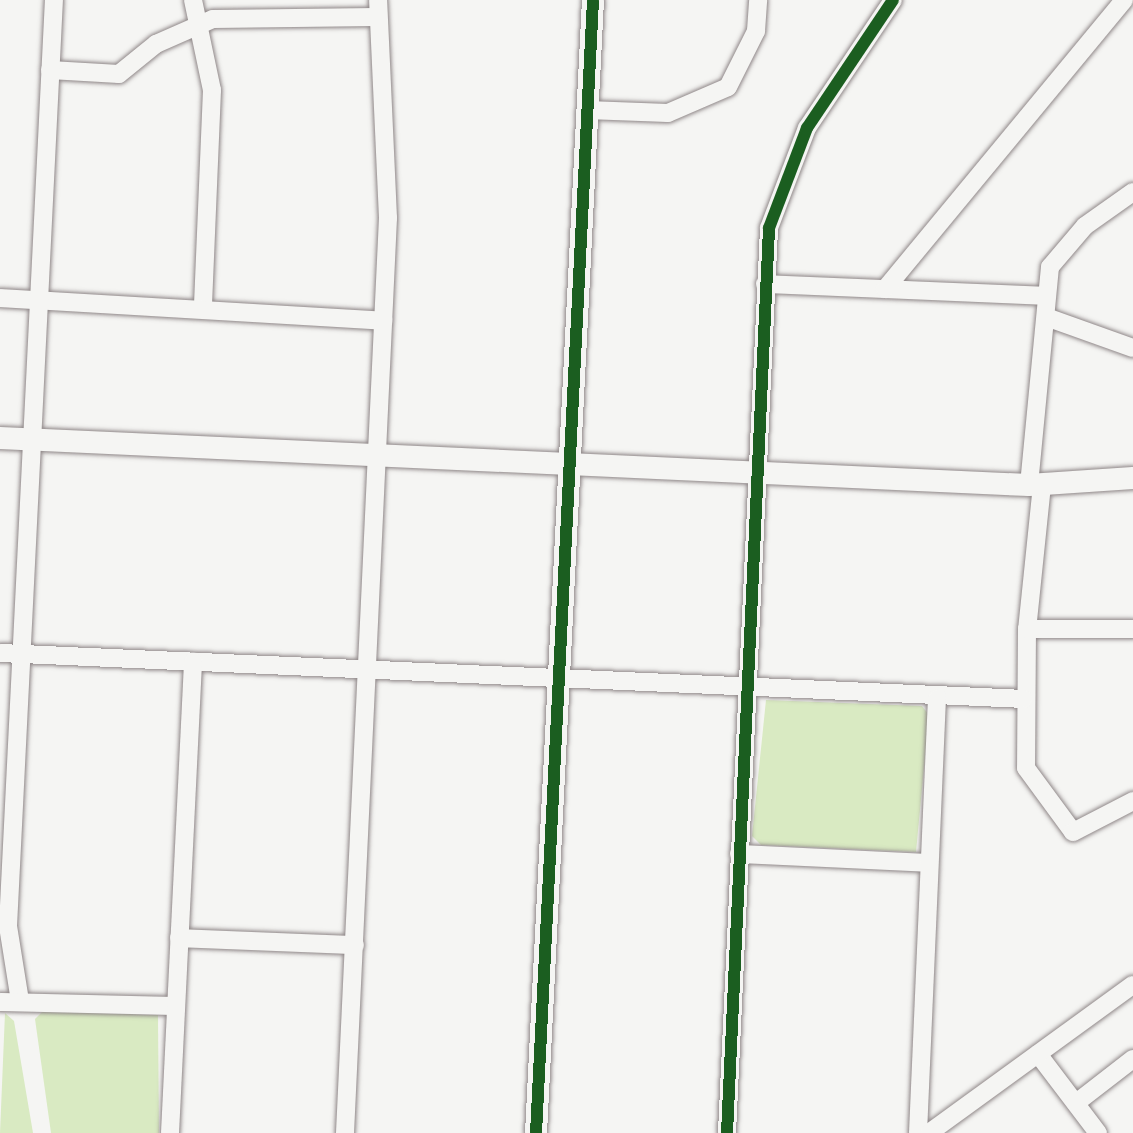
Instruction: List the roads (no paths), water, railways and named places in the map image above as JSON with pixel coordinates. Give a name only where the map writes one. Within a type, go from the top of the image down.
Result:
[{"type":"street","points":[[20,1001],[8,926],[6,842],[22,654],[54,0]]},
{"type":"street","points":[[193,0],[204,22],[212,90],[203,306]]},
{"type":"street","points":[[536,1133],[562,682],[593,0]]},
{"type":"street","points":[[586,110],[668,113],[728,87],[756,30],[758,0]]},
{"type":"street","points":[[884,289],[1124,0]]},
{"type":"street","points":[[727,1133],[769,228],[808,128],[888,2]]},
{"type":"street","points":[[50,70],[120,74],[132,58],[204,22],[377,8],[388,218],[345,1133]]},
{"type":"street","points":[[1133,192],[1085,226],[1050,267],[1023,699],[1026,768],[1072,832],[1133,801]]},
{"type":"street","points":[[765,284],[1046,296]]},
{"type":"street","points":[[0,298],[203,306],[383,321]]},
{"type":"street","points":[[1049,318],[1133,348]]},
{"type":"street","points":[[0,438],[1036,485],[1133,478]]},
{"type":"street","points":[[1027,629],[1133,629]]},
{"type":"street","points":[[0,654],[562,682],[1023,699]]},
{"type":"street","points":[[170,1133],[193,662]]},
{"type":"street","points":[[918,1133],[937,698]]},
{"type":"street","points":[[738,854],[929,863]]},
{"type":"street","points":[[179,938],[355,944]]},
{"type":"street","points":[[929,1133],[1133,984]]},
{"type":"street","points":[[0,1002],[176,1006]]},
{"type":"street","points":[[1038,1054],[1098,1133]]},
{"type":"street","points":[[1076,1103],[1133,1058]]}]
